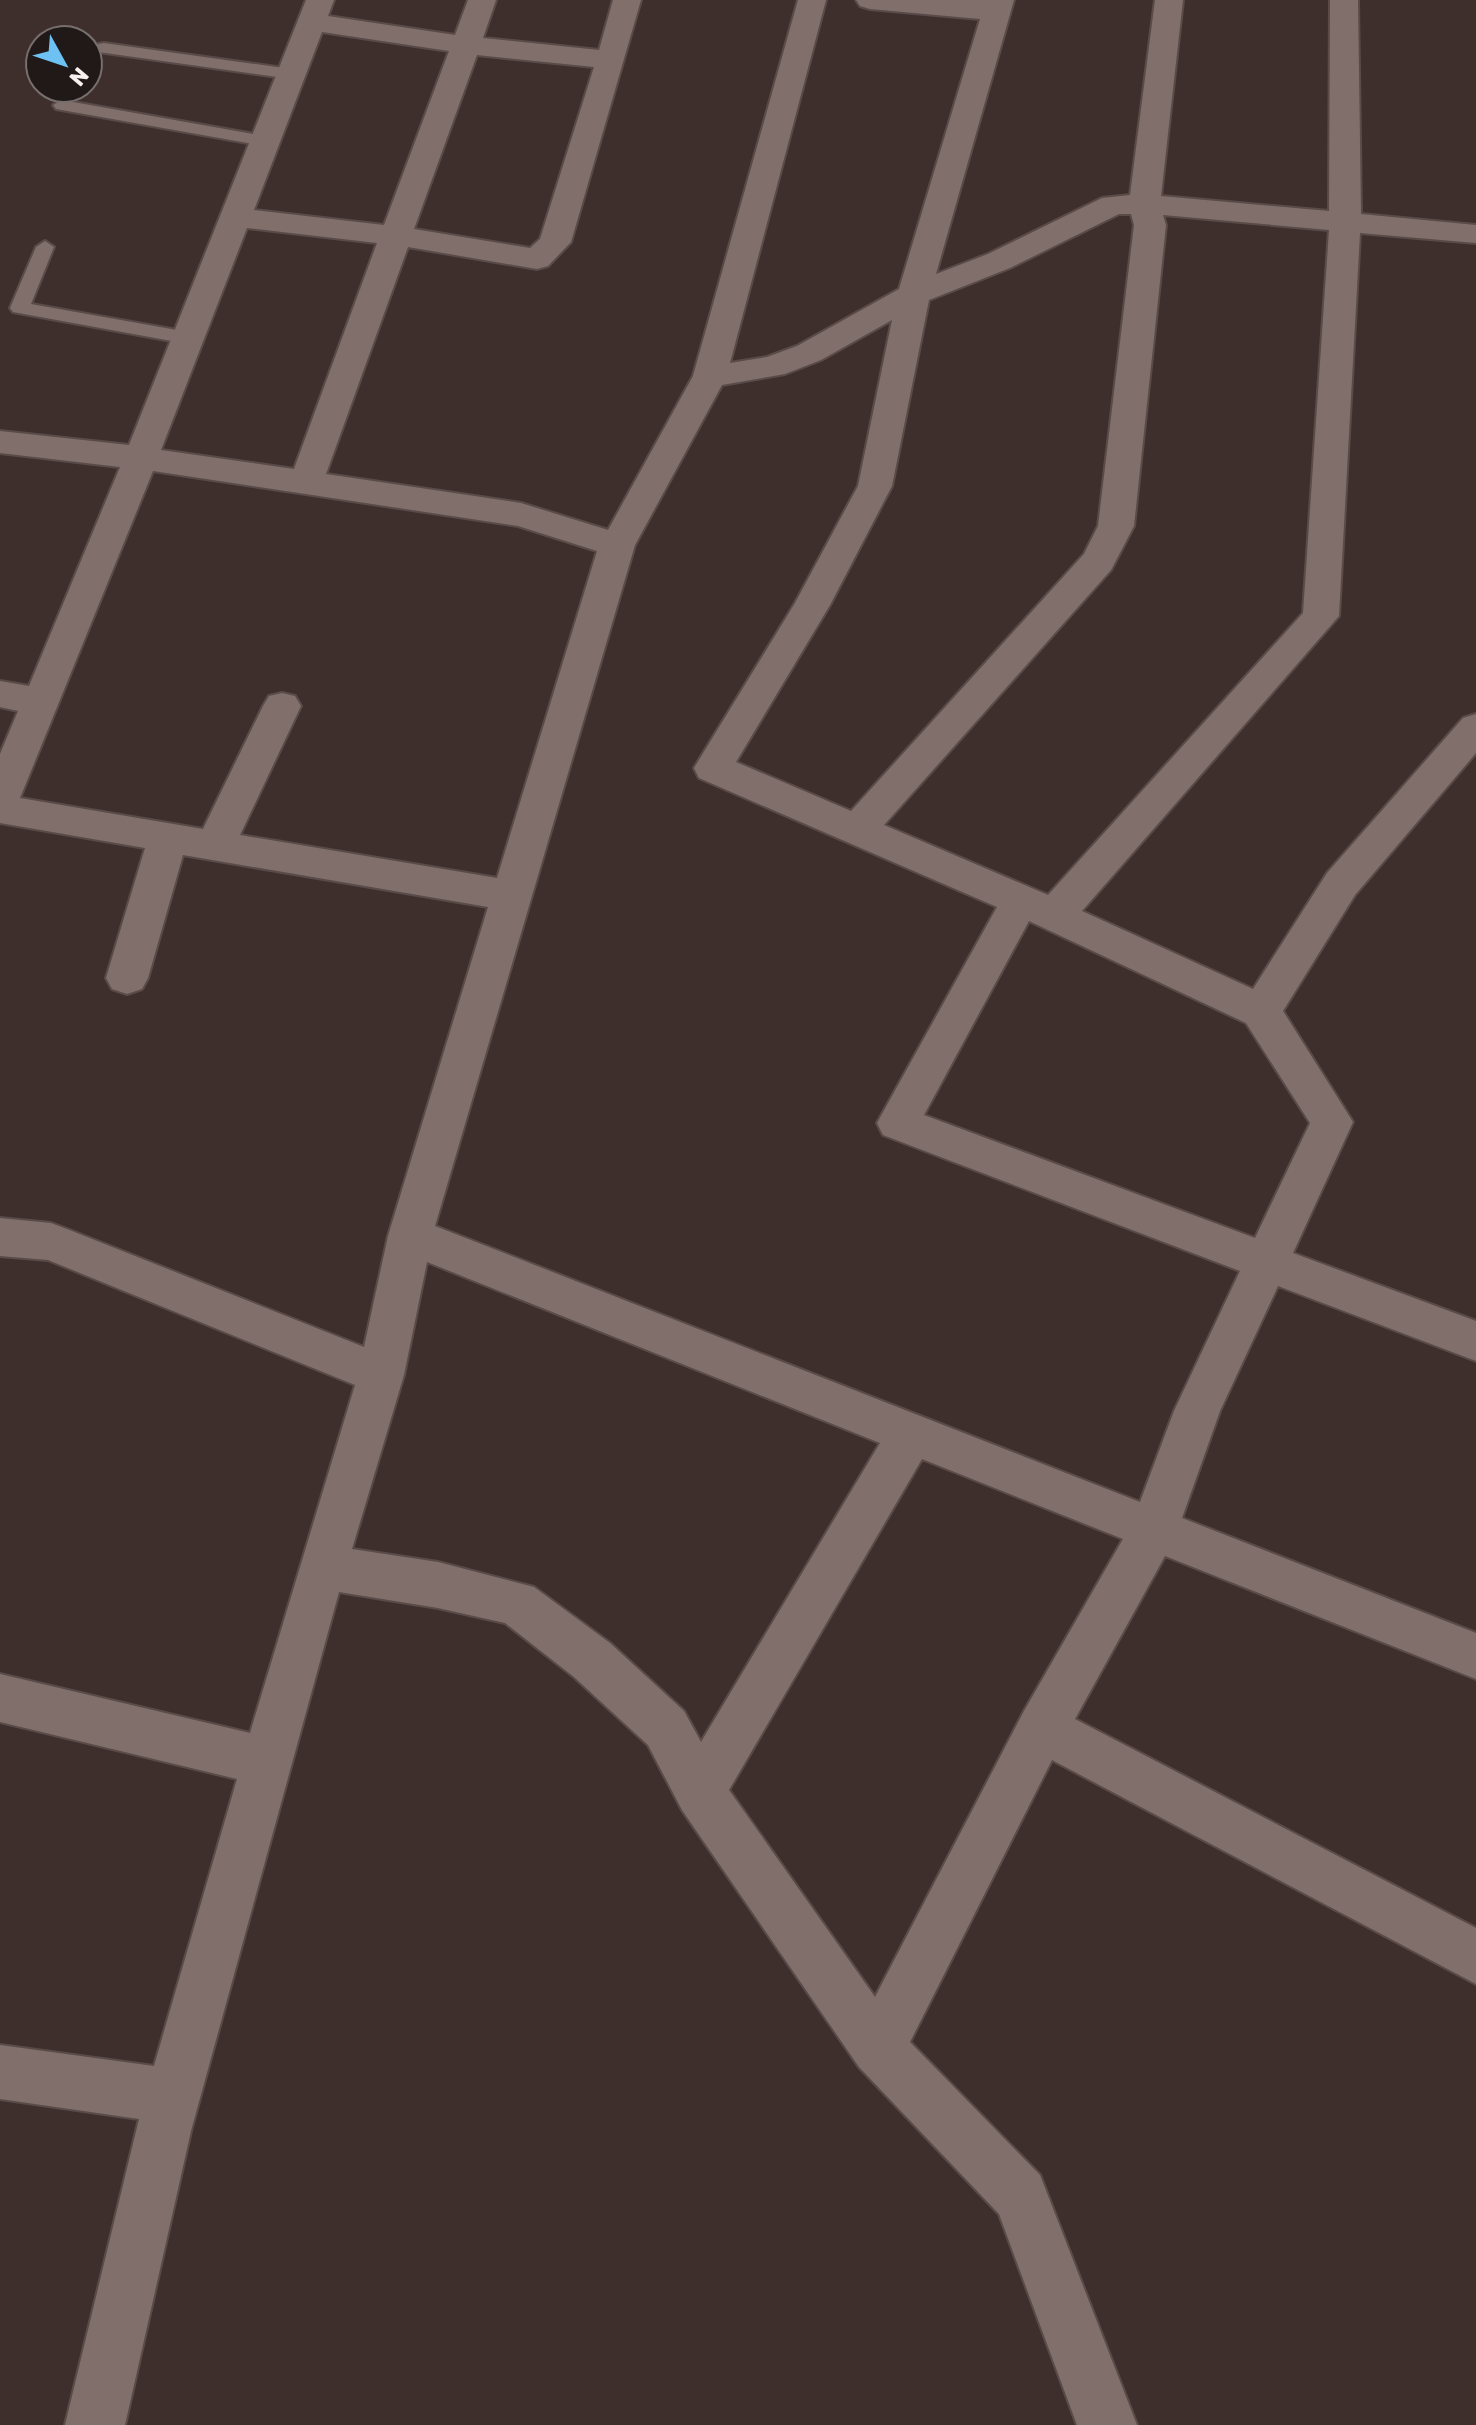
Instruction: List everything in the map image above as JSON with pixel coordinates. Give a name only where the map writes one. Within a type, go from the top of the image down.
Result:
[{"type":"street","points":[[306,483],[482,0]]},
{"type":"street","points":[[235,217],[396,236],[537,259],[555,242],[627,0]]},
{"type":"street","points":[[95,2425],[173,2096],[322,1567],[381,1375],[410,1236],[617,545],[710,376],[812,0]]},
{"type":"street","points":[[870,0],[999,6],[914,294],[875,486],[812,605],[713,768],[1037,908],[1261,1011],[1332,1122],[1197,1411],[1154,1530],[1042,1728],[878,2048]]},
{"type":"street","points":[[857,830],[1098,561],[1116,526],[1150,225],[1144,204],[1169,0]]},
{"type":"street","points":[[1344,0],[1345,222],[1321,616],[1037,908],[898,1123],[1476,1341]]},
{"type":"street","points":[[0,800],[141,458],[316,11],[466,45],[611,60]]},
{"type":"street","points":[[710,376],[773,367],[809,353],[914,294],[999,261],[1113,205],[1144,204],[1476,234]]},
{"type":"street","points":[[0,442],[141,458],[521,515],[617,545]]},
{"type":"street","points":[[0,694],[40,701]]},
{"type":"street","points":[[215,845],[282,706]]},
{"type":"street","points":[[1261,1011],[1341,884],[1476,728]]},
{"type":"street","points":[[0,809],[513,896]]},
{"type":"street","points":[[127,978],[168,838]]},
{"type":"street","points":[[410,1236],[1476,1656]]},
{"type":"street","points":[[0,1237],[51,1242],[381,1375]]},
{"type":"street","points":[[700,1792],[911,1434]]},
{"type":"street","points":[[322,1567],[438,1585],[517,1603],[592,1660],[666,1728],[700,1792],[878,2048],[1020,2195],[1107,2425]]},
{"type":"street","points":[[0,1698],[269,1762]]},
{"type":"street","points":[[1042,1728],[1476,1957]]},
{"type":"street","points":[[0,2072],[173,2096]]},
{"type":"lane","points":[[104,48],[291,74]]},
{"type":"lane","points":[[62,105],[265,141]]},
{"type":"lane","points":[[45,247],[20,308],[188,338]]}]
